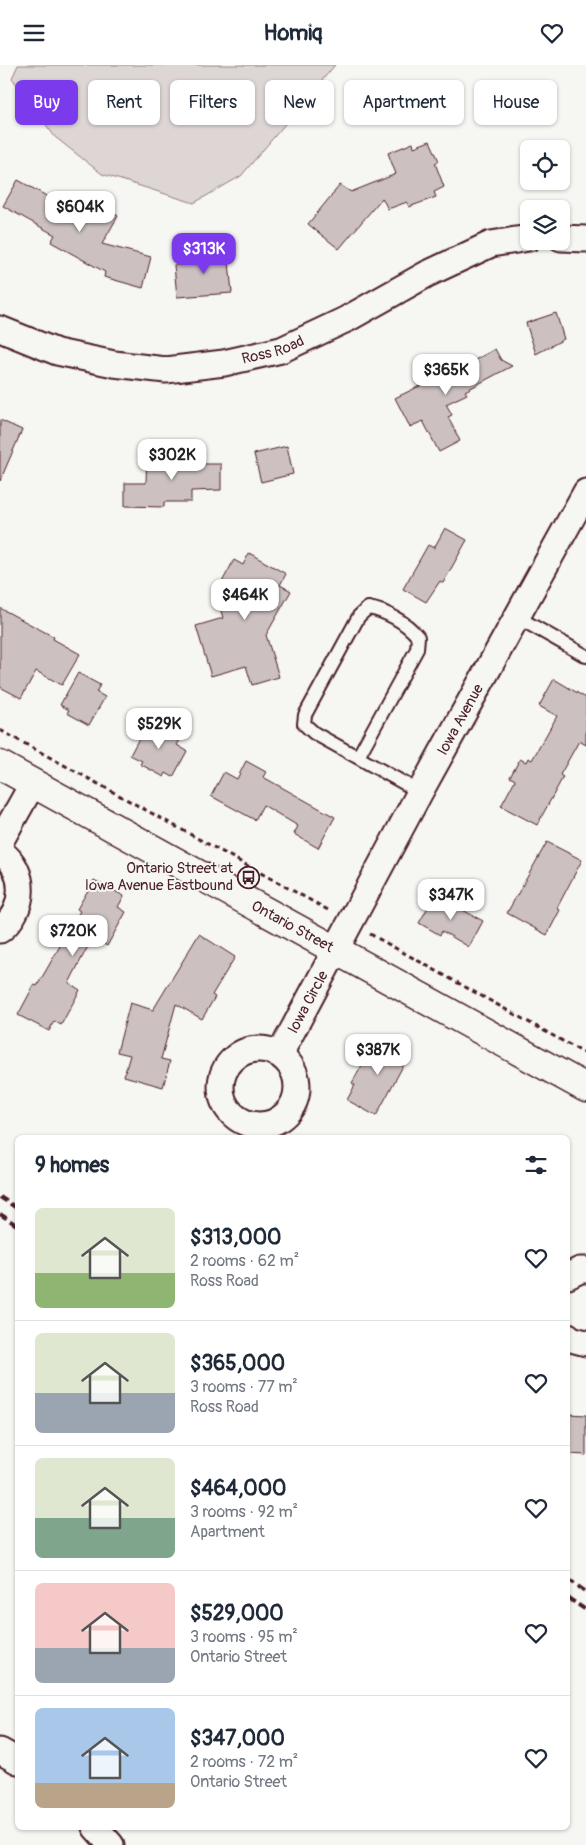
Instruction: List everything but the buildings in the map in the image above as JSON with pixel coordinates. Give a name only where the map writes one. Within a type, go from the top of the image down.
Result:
[{"type":"main road","name":"Ontario Street","points":[[0,765],[586,1087]]},
{"type":"street","points":[[570,238],[586,239]]},
{"type":"street","name":"Ross Road","points":[[0,329],[57,353],[114,364],[166,370],[224,363],[281,349],[347,319],[427,274],[491,243],[520,239]]},
{"type":"street","name":"Iowa Avenue","points":[[337,949],[420,792],[586,492]]},
{"type":"street","points":[[0,842],[33,783]]},
{"type":"street","points":[[0,851],[15,867],[20,881],[20,897],[16,911],[8,924],[0,930]]},
{"type":"street","name":"Iowa Circle","points":[[280,1055],[337,949]]},
{"type":"street","points":[[570,1275],[580,1270],[586,1270]]},
{"type":"street","points":[[570,1338],[586,1343]]},
{"type":"street","points":[[0,1751],[15,1759]]},
{"type":"street","points":[[98,1830],[111,1845]]},
{"type":"lane","points":[[358,757],[417,649],[418,643],[418,637],[411,628],[381,610],[368,609],[359,616],[304,715],[304,724],[314,733],[420,792]]},
{"type":"lane","points":[[517,617],[586,656]]},
{"type":"path","points":[[0,729],[333,913]]},
{"type":"path","points":[[372,935],[586,1054]]},
{"type":"shaded area","points":[[18,65],[335,65],[322,80],[265,80],[265,125],[284,125],[241,176],[194,203],[102,174],[55,137],[46,125],[78,125],[78,80],[15,80],[15,82],[12,78]]},
{"type":"railway","points":[[0,1197],[15,1207]]},
{"type":"railway","points":[[0,1214],[15,1224]]},
{"type":"railway","points":[[570,1580],[586,1592]]},
{"type":"railway","points":[[570,1599],[586,1610]]},
{"type":"place","name":"Ontario Street at Iowa Avenue Eastbound","points":[[249,877]]}]
